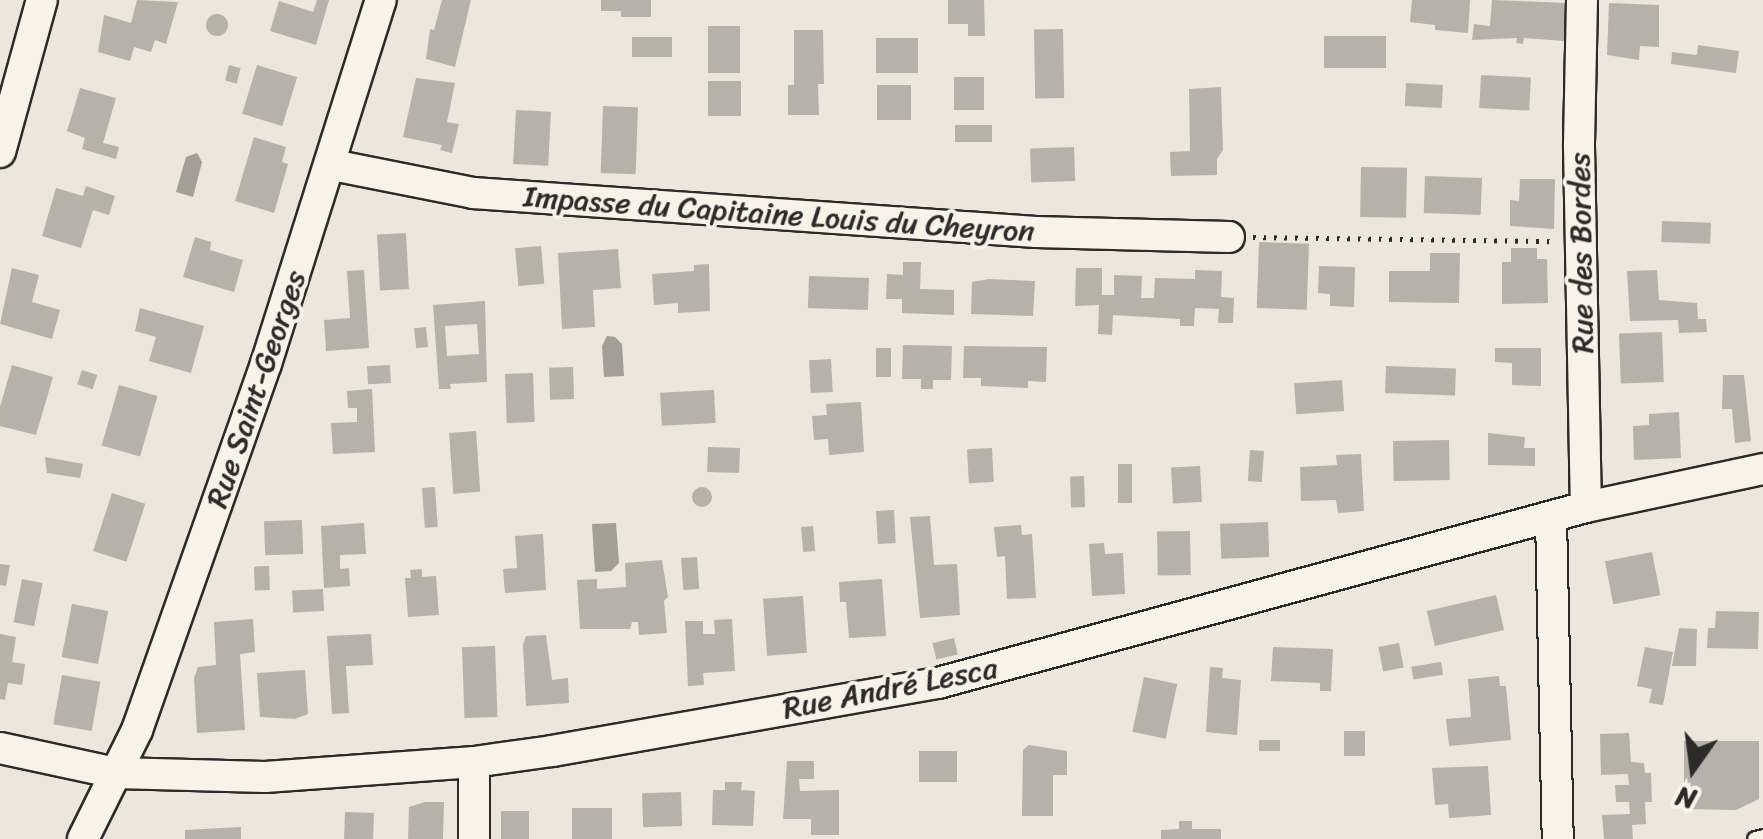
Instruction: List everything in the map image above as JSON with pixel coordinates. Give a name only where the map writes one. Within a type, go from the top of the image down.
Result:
[{"type":"street","points":[[0,152],[42,0]]},
{"type":"street","name":"Rue Saint-Georges","points":[[83,839],[136,730],[332,165],[381,0]]},
{"type":"street","name":"Rue des Bordes","points":[[1582,0],[1580,242],[1586,507]]},
{"type":"street","name":"Impasse du Capitaine Louis du Cheyron","points":[[332,165],[473,193],[1036,232],[1229,237]]},
{"type":"street","name":"Rue André Lesca","points":[[0,748],[116,772],[264,777],[474,762],[938,683],[1586,507],[1763,469]]},
{"type":"street","points":[[1551,517],[1558,839]]},
{"type":"street","points":[[474,762],[474,839]]},
{"type":"lane","points":[[1755,839],[1763,836]]},
{"type":"path","points":[[1229,237],[1580,242]]},
{"type":"shaded area","points":[[197,153],[202,162],[193,197],[176,192],[186,157]]},
{"type":"shaded area","points":[[607,336],[622,344],[624,376],[604,377],[602,346]]},
{"type":"shaded area","points":[[616,523],[619,563],[611,571],[595,572],[592,524]]},
{"type":"building","points":[[137,0],[178,2],[166,44],[155,40],[151,52],[134,47],[130,61],[98,52],[104,15],[131,23]]},
{"type":"building","points":[[317,0],[329,0],[316,45],[270,31],[279,1],[313,12]]},
{"type":"building","points":[[442,0],[471,0],[455,67],[426,59],[430,29],[434,30]]},
{"type":"building","points":[[601,0],[651,0],[651,17],[621,17],[621,11],[601,11]]},
{"type":"building","points":[[948,0],[984,0],[985,36],[968,36],[968,24],[948,24]]},
{"type":"building","points":[[1412,0],[1470,0],[1468,33],[1435,30],[1435,25],[1410,22]]},
{"type":"building","points":[[1492,0],[1567,3],[1564,41],[1524,38],[1523,44],[1516,43],[1517,38],[1472,40],[1474,24],[1490,26]]},
{"type":"building","points":[[1609,3],[1659,5],[1659,47],[1640,46],[1639,60],[1607,55]]},
{"type":"building","points":[[217,14],[225,17],[225,33],[217,36],[209,33],[206,25],[209,17]]},
{"type":"building","points":[[708,26],[740,26],[740,73],[708,73]]},
{"type":"building","points":[[1063,29],[1064,98],[1035,98],[1034,30]]},
{"type":"building","points":[[794,30],[823,30],[824,84],[818,84],[819,115],[788,115],[788,85],[794,85]]},
{"type":"building","points":[[1324,36],[1386,36],[1386,68],[1324,68]]},
{"type":"building","points":[[632,37],[672,37],[672,57],[632,57]]},
{"type":"building","points":[[876,38],[918,38],[918,73],[876,73]]},
{"type":"building","points":[[1698,45],[1739,51],[1736,73],[1671,64],[1672,52],[1697,55]]},
{"type":"building","points":[[229,65],[241,68],[237,83],[225,81]]},
{"type":"building","points":[[257,65],[297,77],[282,126],[242,114]]},
{"type":"building","points":[[1481,75],[1531,78],[1529,111],[1479,108]]},
{"type":"building","points":[[954,77],[984,77],[984,110],[954,110]]},
{"type":"building","points":[[416,78],[455,83],[447,122],[459,124],[452,153],[440,150],[442,145],[403,137]]},
{"type":"building","points":[[708,81],[741,81],[741,116],[708,116]]},
{"type":"building","points":[[1406,83],[1443,85],[1442,108],[1405,106]]},
{"type":"building","points":[[877,85],[911,85],[911,120],[877,120]]},
{"type":"building","points":[[1221,87],[1223,150],[1217,159],[1217,175],[1171,176],[1170,152],[1190,151],[1189,89]]},
{"type":"building","points":[[80,88],[116,98],[103,143],[119,147],[116,159],[82,149],[85,138],[67,131]]},
{"type":"building","points":[[603,106],[638,107],[636,174],[601,173]]},
{"type":"building","points":[[516,110],[551,112],[548,166],[513,164]]},
{"type":"building","points":[[955,125],[992,125],[992,142],[955,142]]},
{"type":"building","points":[[254,137],[286,147],[282,162],[288,164],[274,213],[235,201]]},
{"type":"building","points":[[1074,147],[1075,181],[1031,183],[1030,149]]},
{"type":"building","points":[[1361,167],[1407,168],[1406,218],[1360,217]]},
{"type":"building","points":[[1425,176],[1482,178],[1481,215],[1424,213]]},
{"type":"building","points":[[1520,179],[1555,179],[1554,229],[1510,226],[1510,200],[1519,201]]},
{"type":"building","points":[[86,186],[115,196],[109,215],[93,210],[81,248],[42,236],[56,188],[83,196]]},
{"type":"building","points":[[1662,221],[1711,223],[1710,244],[1661,242]]},
{"type":"building","points":[[406,233],[409,289],[380,290],[377,235]]},
{"type":"building","points":[[195,237],[211,242],[210,250],[243,260],[234,292],[183,277]]},
{"type":"building","points":[[1259,242],[1309,244],[1307,310],[1257,308]]},
{"type":"building","points":[[541,246],[544,284],[518,286],[515,248]]},
{"type":"building","points":[[1511,248],[1537,248],[1537,259],[1547,259],[1548,303],[1502,304],[1502,262],[1511,262]]},
{"type":"building","points":[[618,249],[621,288],[593,290],[595,327],[562,329],[558,253]]},
{"type":"building","points":[[1430,253],[1460,253],[1459,303],[1389,302],[1389,271],[1430,271]]},
{"type":"building","points":[[903,262],[921,262],[920,289],[954,290],[954,315],[902,313],[902,299],[886,299],[887,274],[903,275]]},
{"type":"building","points":[[709,264],[710,311],[678,313],[678,303],[654,305],[652,274],[694,271],[694,265]]},
{"type":"building","points":[[1319,266],[1355,267],[1354,307],[1330,306],[1330,294],[1318,293]]},
{"type":"building","points":[[12,268],[39,275],[32,302],[60,310],[52,339],[0,324]]},
{"type":"building","points":[[1076,268],[1102,268],[1102,295],[1114,295],[1114,275],[1142,276],[1141,298],[1154,298],[1155,278],[1195,279],[1195,270],[1222,271],[1221,297],[1234,298],[1233,323],[1218,323],[1219,309],[1195,308],[1194,326],[1180,326],[1180,319],[1113,315],[1112,335],[1098,334],[1099,305],[1075,306]]},
{"type":"building","points":[[364,270],[369,348],[326,351],[324,320],[350,318],[347,271]]},
{"type":"building","points":[[1657,270],[1659,300],[1697,303],[1698,319],[1706,319],[1707,332],[1679,333],[1678,320],[1630,321],[1627,271]]},
{"type":"building","points":[[809,276],[869,278],[868,310],[808,308]]},
{"type":"building","points":[[1035,281],[1033,316],[971,314],[972,282]]},
{"type":"building","points":[[485,301],[487,382],[450,384],[451,389],[439,389],[433,305]],"holes":[[[477,324],[479,354],[447,356],[445,326]]]},
{"type":"building","points":[[140,308],[204,326],[191,373],[149,361],[156,337],[135,331]]},
{"type":"building","points":[[426,327],[428,347],[416,348],[414,328]]},
{"type":"building","points":[[1662,332],[1664,382],[1621,383],[1619,334]]},
{"type":"building","points":[[903,345],[952,346],[951,380],[933,380],[933,389],[921,389],[921,379],[902,379]]},
{"type":"building","points":[[964,346],[1047,347],[1046,382],[1028,381],[1028,388],[981,386],[981,378],[963,378]]},
{"type":"building","points":[[876,348],[891,348],[891,377],[876,377]]},
{"type":"building","points":[[1495,348],[1541,348],[1541,386],[1512,385],[1512,363],[1495,362]]},
{"type":"building","points":[[831,359],[833,392],[811,393],[809,360]]},
{"type":"building","points":[[12,365],[53,377],[36,435],[0,426],[0,407]]},
{"type":"building","points":[[390,365],[391,383],[368,384],[367,366]]},
{"type":"building","points":[[1386,366],[1456,368],[1455,395],[1385,393]]},
{"type":"building","points":[[573,367],[574,399],[550,400],[549,368]]},
{"type":"building","points":[[82,370],[97,375],[93,389],[77,384]]},
{"type":"building","points":[[533,373],[535,422],[507,423],[505,374]]},
{"type":"building","points":[[1723,375],[1744,375],[1751,441],[1735,443],[1732,409],[1722,409]]},
{"type":"building","points":[[1342,380],[1344,411],[1296,414],[1294,383]]},
{"type":"building","points":[[119,385],[157,396],[140,457],[102,446]]},
{"type":"building","points":[[372,389],[375,452],[333,454],[331,423],[357,422],[357,408],[348,408],[347,391]]},
{"type":"building","points":[[714,390],[716,423],[662,426],[660,393]]},
{"type":"building","points":[[861,402],[864,452],[829,455],[828,439],[814,440],[812,416],[827,415],[826,404]]},
{"type":"building","points":[[1679,412],[1681,458],[1634,460],[1633,426],[1649,425],[1649,414]]},
{"type":"building","points":[[476,431],[480,492],[453,494],[449,433]]},
{"type":"building","points":[[1488,433],[1525,437],[1524,448],[1535,448],[1535,466],[1488,465]]},
{"type":"building","points":[[1449,440],[1450,480],[1394,481],[1393,441]]},
{"type":"building","points":[[708,447],[740,448],[739,473],[707,472]]},
{"type":"building","points":[[992,448],[994,482],[969,483],[967,449]]},
{"type":"building","points":[[1250,450],[1264,451],[1262,482],[1248,481]]},
{"type":"building","points":[[1361,454],[1364,511],[1338,513],[1336,500],[1301,501],[1300,467],[1337,465],[1336,455]]},
{"type":"building","points":[[45,457],[83,464],[80,478],[47,473]]},
{"type":"building","points":[[1118,464],[1132,464],[1132,503],[1118,503]]},
{"type":"building","points":[[1200,466],[1202,502],[1173,503],[1171,468]]},
{"type":"building","points":[[1070,476],[1084,476],[1085,507],[1071,507]]},
{"type":"building","points":[[435,487],[438,527],[425,528],[422,488]]},
{"type":"building","points":[[702,487],[712,497],[702,507],[692,497]]},
{"type":"building","points":[[112,493],[145,504],[126,562],[93,551]]},
{"type":"building","points":[[894,510],[896,543],[878,544],[876,511]]},
{"type":"building","points":[[930,516],[934,565],[957,564],[960,615],[920,618],[910,517]]},
{"type":"building","points":[[302,520],[303,554],[265,555],[264,521]]},
{"type":"building","points":[[1268,522],[1269,557],[1221,559],[1220,524]]},
{"type":"building","points":[[364,523],[366,554],[340,555],[340,569],[349,568],[350,586],[324,588],[321,526]]},
{"type":"building","points":[[1021,525],[1022,535],[1032,534],[1036,598],[1007,599],[1005,556],[997,557],[994,527]]},
{"type":"building","points":[[813,526],[815,551],[803,552],[801,527]]},
{"type":"building","points":[[1190,531],[1191,575],[1158,576],[1157,532]]},
{"type":"building","points":[[543,534],[546,590],[505,593],[503,569],[517,568],[515,536]]},
{"type":"building","points":[[1104,543],[1105,554],[1123,553],[1125,594],[1092,596],[1089,544]]},
{"type":"building","points":[[1652,552],[1660,595],[1613,604],[1605,561]]},
{"type":"building","points":[[697,557],[699,589],[683,590],[681,558]]},
{"type":"building","points":[[662,560],[668,597],[664,601],[667,633],[639,635],[638,622],[632,622],[630,629],[580,629],[577,580],[597,579],[597,589],[626,587],[625,563]]},
{"type":"building","points":[[0,564],[10,565],[6,586],[0,585]]},
{"type":"building","points":[[269,566],[270,590],[255,591],[254,567]]},
{"type":"building","points":[[422,569],[422,577],[436,576],[439,615],[408,617],[405,578],[411,578],[410,570]]},
{"type":"building","points":[[22,579],[43,583],[34,626],[14,622]]},
{"type":"building","points":[[882,579],[886,636],[849,638],[846,602],[840,602],[839,582]]},
{"type":"building","points":[[323,589],[324,611],[293,613],[292,591]]},
{"type":"building","points":[[1496,595],[1504,630],[1435,646],[1427,611]]},
{"type":"building","points":[[803,596],[807,653],[767,656],[763,599]]},
{"type":"building","points":[[72,604],[108,611],[98,664],[62,657]]},
{"type":"building","points":[[1716,611],[1759,612],[1758,649],[1707,648],[1708,628],[1715,628]]},
{"type":"building","points":[[253,619],[255,652],[240,654],[245,730],[197,733],[194,678],[198,667],[216,665],[214,622]]},
{"type":"building","points":[[732,619],[735,671],[703,673],[704,685],[688,686],[685,621],[703,621],[703,634],[715,634],[714,620]]},
{"type":"building","points":[[1679,628],[1697,629],[1696,666],[1672,666]]},
{"type":"building","points":[[0,634],[16,637],[12,662],[25,664],[22,685],[8,683],[5,700],[0,699]]},
{"type":"building","points":[[371,634],[373,665],[346,666],[349,713],[332,714],[327,636]]},
{"type":"building","points":[[546,635],[552,680],[568,678],[569,703],[526,706],[523,645],[526,636]]},
{"type":"building","points":[[954,638],[958,655],[936,660],[933,643]]},
{"type":"building","points":[[1399,643],[1404,668],[1383,672],[1378,647]]},
{"type":"building","points":[[495,646],[497,717],[464,718],[462,647]]},
{"type":"building","points":[[1273,647],[1333,649],[1331,691],[1320,691],[1320,683],[1271,681]]},
{"type":"building","points":[[1645,647],[1673,652],[1663,705],[1649,703],[1652,689],[1637,686]]},
{"type":"building","points":[[1441,662],[1443,675],[1413,680],[1411,667]]},
{"type":"building","points":[[1210,667],[1223,668],[1222,678],[1241,680],[1237,735],[1206,732]]},
{"type":"building","points":[[305,670],[308,714],[295,719],[260,717],[257,673]]},
{"type":"building","points":[[62,675],[100,682],[92,731],[53,724]]},
{"type":"building","points":[[1499,676],[1500,686],[1506,686],[1511,740],[1449,746],[1446,719],[1471,717],[1468,679]]},
{"type":"building","points":[[1144,677],[1177,684],[1166,739],[1132,732]]},
{"type":"building","points":[[1344,731],[1365,731],[1365,756],[1344,756]]},
{"type":"building","points":[[1629,733],[1631,762],[1644,763],[1645,773],[1651,773],[1652,802],[1645,802],[1646,824],[1632,825],[1633,839],[1604,839],[1602,815],[1630,814],[1629,802],[1616,802],[1615,785],[1629,785],[1628,774],[1601,775],[1600,734]]},
{"type":"building","points":[[1259,740],[1280,740],[1280,751],[1259,751]]},
{"type":"building","points":[[1684,741],[1759,741],[1759,799],[1736,810],[1684,809]]},
{"type":"building","points":[[1029,745],[1067,751],[1067,775],[1053,775],[1053,816],[1022,816],[1023,750]]},
{"type":"building","points":[[919,751],[957,751],[957,782],[919,782]]},
{"type":"building","points":[[787,761],[814,761],[814,779],[799,779],[800,791],[839,790],[839,835],[811,835],[811,819],[783,819]]},
{"type":"building","points":[[1488,766],[1491,815],[1449,818],[1448,804],[1435,805],[1432,768]]},
{"type":"building","points":[[725,782],[742,782],[741,790],[755,791],[753,826],[712,825],[713,790],[725,790]]},
{"type":"building","points":[[681,792],[682,826],[643,827],[642,793]]},
{"type":"building","points":[[444,802],[443,839],[408,839],[409,807]]},
{"type":"building","points":[[572,808],[612,808],[612,839],[572,839]]},
{"type":"building","points":[[501,811],[529,811],[529,839],[501,839]]},
{"type":"building","points":[[345,812],[374,813],[373,839],[344,839]]},
{"type":"building","points":[[1179,821],[1192,821],[1192,829],[1221,829],[1221,839],[1161,839],[1161,830],[1179,829]]},
{"type":"building","points":[[241,827],[241,839],[185,839],[185,830]]}]
